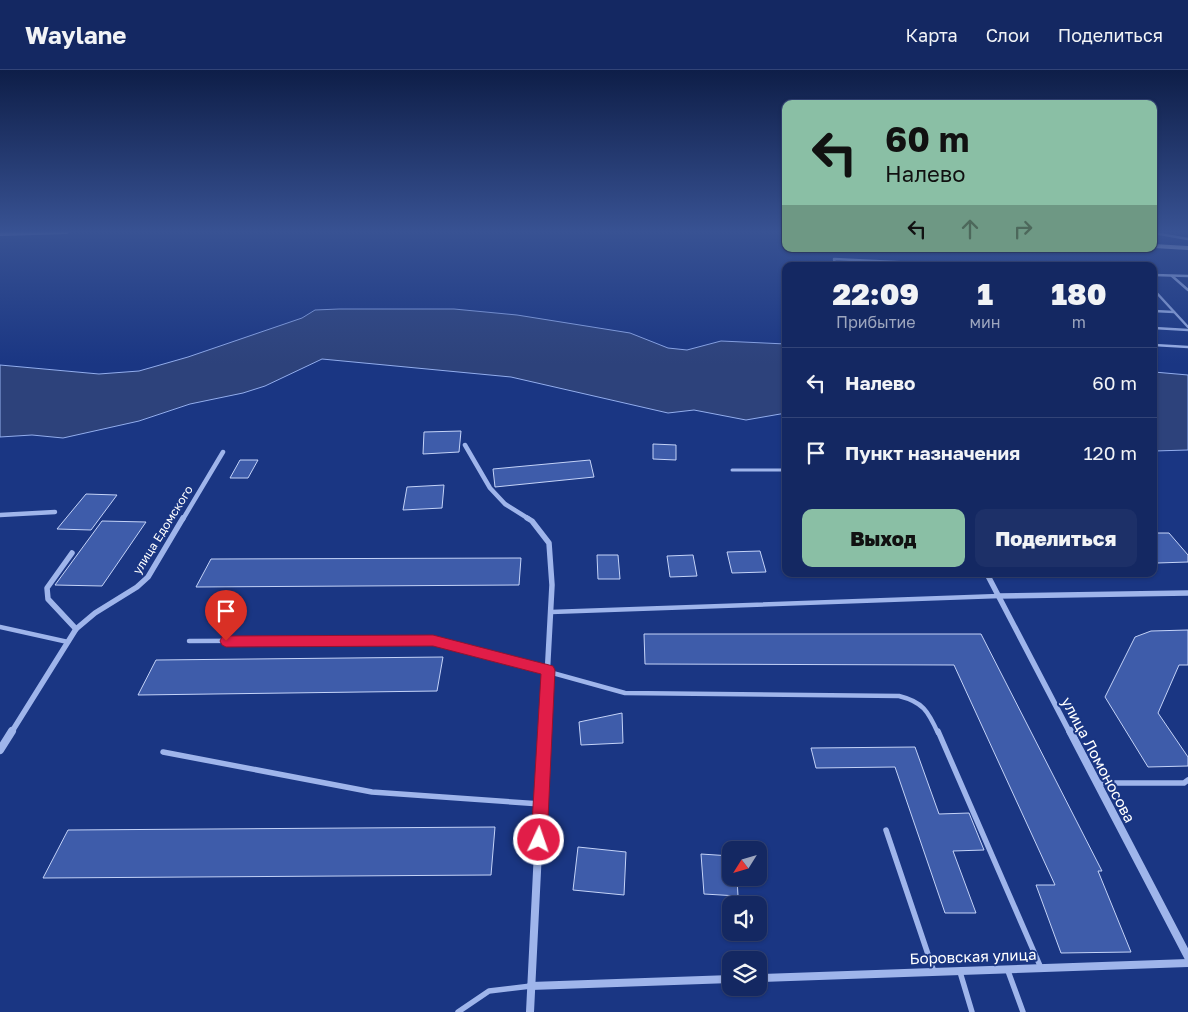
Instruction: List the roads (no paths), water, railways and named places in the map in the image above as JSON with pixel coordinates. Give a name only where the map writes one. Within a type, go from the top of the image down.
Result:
[{"type":"street","points":[[465,446],[490,488],[505,504],[532,521],[549,542],[552,585],[551,612],[530,1012]]},
{"type":"street","name":"улица Едомского","points":[[0,750],[76,629],[95,613],[137,587],[148,576],[223,452]]},
{"type":"street","points":[[0,515],[55,512]]},
{"type":"street","points":[[72,554],[47,588],[48,599],[76,629]]},
{"type":"street","name":"улица Ломоносова","points":[[988,577],[1188,957]]},
{"type":"street","points":[[998,596],[1188,593]]},
{"type":"street","name":"Боровская улица","points":[[767,978],[1008,971],[1188,963]]},
{"type":"street","points":[[531,986],[722,979]]},
{"type":"lane","points":[[1172,276],[1188,276]]},
{"type":"lane","points":[[1172,276],[1188,290]]},
{"type":"lane","points":[[1157,294],[1188,329]]},
{"type":"lane","points":[[1157,311],[1174,312]]},
{"type":"lane","points":[[1157,328],[1188,329]]},
{"type":"lane","points":[[1157,345],[1188,347]]},
{"type":"lane","points":[[732,470],[782,470]]},
{"type":"lane","points":[[551,612],[998,596]]},
{"type":"lane","points":[[0,627],[68,642]]},
{"type":"lane","points":[[189,641],[433,640],[548,670],[625,693],[900,696],[914,700],[929,712],[1042,968]]},
{"type":"lane","points":[[163,752],[372,792],[541,804]]},
{"type":"lane","points":[[1096,783],[1184,783],[1188,780]]},
{"type":"lane","points":[[886,830],[934,972]]},
{"type":"lane","points":[[1008,971],[1022,1012]]},
{"type":"lane","points":[[960,972],[972,1012]]},
{"type":"lane","points":[[458,1012],[489,991],[531,986]]},
{"type":"water","points":[[454,309],[517,315],[630,333],[668,348],[687,350],[721,341],[782,344],[782,414],[746,420],[694,410],[668,413],[511,377],[322,359],[265,386],[243,393],[190,404],[139,421],[63,438],[32,435],[0,437],[0,365],[99,374],[139,371],[188,357],[302,318],[315,310]]},
{"type":"water","points":[[1157,372],[1188,375],[1188,450],[1157,451]]}]
